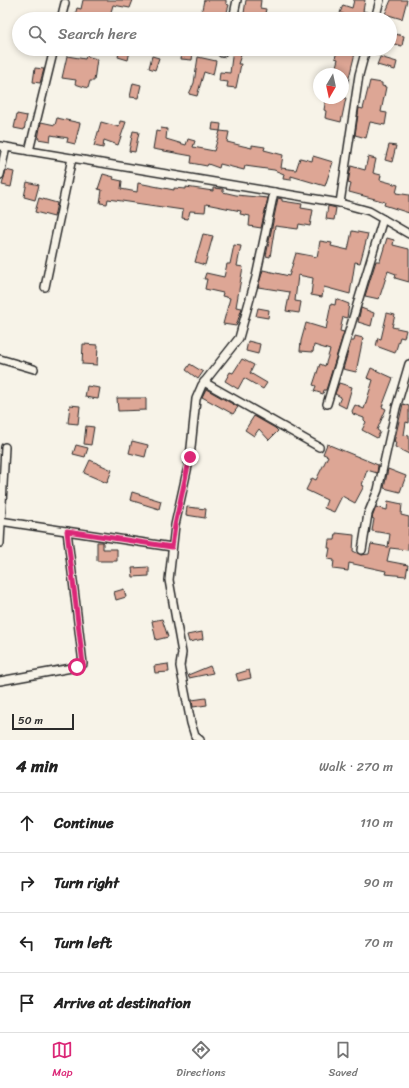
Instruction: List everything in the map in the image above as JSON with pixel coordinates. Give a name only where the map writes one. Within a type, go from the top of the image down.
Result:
[{"type":"street","points":[[234,12],[237,0]]},
{"type":"street","points":[[377,12],[380,0]]},
{"type":"street","points":[[63,12],[65,3]]},
{"type":"street","points":[[29,151],[52,56]]},
{"type":"street","points":[[340,204],[359,75],[364,56]]},
{"type":"street","points":[[0,175],[3,146],[340,204],[369,211],[409,234]]},
{"type":"street","points":[[45,287],[72,158]]},
{"type":"street","points":[[200,740],[195,736],[191,723],[180,666],[182,653],[169,580],[172,547],[175,525],[190,457],[196,399],[204,382],[239,338],[256,277],[274,192]]},
{"type":"street","points":[[327,404],[383,219]]},
{"type":"street","points":[[0,359],[34,369]]},
{"type":"street","points":[[362,550],[368,514],[378,490],[396,408],[409,364]]},
{"type":"street","points":[[204,382],[319,447]]},
{"type":"street","points":[[0,543],[5,447]]},
{"type":"street","points":[[0,521],[172,547]]},
{"type":"street","points":[[0,681],[77,667],[83,664],[67,531]]},
{"type":"building","points":[[83,0],[133,0],[130,8],[113,5],[111,12],[76,12],[77,8],[81,9]]},
{"type":"building","points":[[204,0],[226,0],[226,4],[229,5],[227,12],[201,12]]},
{"type":"building","points":[[246,0],[261,0],[260,8],[266,9],[265,12],[244,12]]},
{"type":"building","points":[[354,0],[365,0],[363,11],[367,12],[340,12],[343,5],[352,8]]},
{"type":"building","points":[[391,0],[407,0],[402,19],[397,18],[397,12],[386,12]]},
{"type":"building","points":[[397,34],[404,36],[402,46],[397,45]]},
{"type":"building","points":[[67,56],[85,59],[86,56],[97,59],[94,81],[90,81],[88,88],[75,84],[76,80],[62,78]]},
{"type":"building","points":[[118,56],[129,56],[128,60]]},
{"type":"building","points":[[152,56],[159,58],[155,70],[149,68]]},
{"type":"building","points":[[182,56],[192,56],[192,60],[181,59]]},
{"type":"building","points":[[232,56],[241,56],[238,64],[241,64],[236,88],[227,87],[228,82],[219,81],[220,72],[230,73]]},
{"type":"building","points":[[336,56],[354,56],[349,78],[349,68],[336,68],[338,59],[335,58]]},
{"type":"building","points":[[198,57],[216,61],[213,75],[204,72],[197,96],[189,94],[194,83]]},
{"type":"building","points":[[380,57],[397,62],[395,70],[377,65]]},
{"type":"building","points":[[35,68],[44,69],[40,83],[33,82]]},
{"type":"building","points":[[370,81],[382,83],[382,86],[386,87],[381,112],[387,113],[385,125],[370,122],[366,138],[355,135],[359,108],[363,109]]},
{"type":"building","points":[[133,83],[141,85],[138,98],[130,97]]},
{"type":"building","points":[[325,104],[345,104],[341,122],[325,118],[326,111],[324,110]]},
{"type":"building","points":[[17,114],[27,116],[24,130],[14,128]]},
{"type":"building","points":[[57,118],[80,123],[75,144],[67,142],[68,138],[51,135],[50,141],[38,139],[41,122],[55,125]]},
{"type":"building","points":[[120,121],[126,122],[118,145],[104,140],[103,148],[94,146],[101,122],[119,127]]},
{"type":"building","points":[[213,123],[221,124],[220,131],[212,130]]},
{"type":"building","points":[[161,128],[167,129],[166,139],[186,145],[188,139],[195,141],[193,147],[214,151],[220,131],[229,132],[227,142],[252,148],[252,145],[265,147],[264,150],[283,155],[281,168],[296,170],[300,158],[312,161],[313,156],[333,162],[325,186],[291,176],[291,180],[283,179],[284,174],[274,170],[245,166],[244,170],[220,164],[219,168],[208,164],[207,166],[191,163],[192,156],[153,149],[156,131],[160,132]]},
{"type":"building","points":[[133,131],[139,132],[135,152],[129,151]]},
{"type":"building","points":[[389,145],[396,146],[392,162],[385,160]]},
{"type":"building","points":[[368,157],[376,159],[373,173],[381,175],[380,180],[398,185],[396,193],[409,195],[409,213],[384,205],[385,202],[349,192],[351,184],[348,183],[351,166],[365,170]]},
{"type":"building","points":[[6,170],[14,172],[11,187],[2,185]]},
{"type":"building","points":[[103,174],[114,177],[113,179],[122,181],[121,189],[137,192],[138,183],[174,190],[174,188],[186,189],[186,187],[213,191],[213,188],[223,189],[223,192],[236,195],[268,198],[261,228],[249,226],[250,216],[240,214],[241,211],[206,204],[205,212],[190,211],[188,219],[182,218],[183,210],[108,199],[107,204],[100,203],[102,190],[98,189]]},
{"type":"building","points":[[27,182],[39,185],[35,200],[24,197]]},
{"type":"building","points":[[39,198],[57,203],[54,217],[35,212]]},
{"type":"building","points":[[278,198],[282,199],[282,201],[302,204],[301,208],[313,210],[310,226],[299,224],[298,229],[275,226],[270,257],[266,256]]},
{"type":"building","points":[[328,206],[336,208],[334,220],[326,219]]},
{"type":"building","points":[[352,231],[368,234],[360,263],[355,262],[350,294],[324,287],[322,297],[311,295],[313,278],[298,275],[295,301],[301,302],[299,313],[286,311],[290,292],[258,287],[263,270],[289,276],[296,253],[317,257],[320,241],[332,243],[331,246],[348,250]]},
{"type":"building","points":[[203,234],[213,236],[205,265],[195,262]]},
{"type":"building","points":[[387,238],[394,240],[393,245],[409,249],[409,282],[395,278],[396,274],[388,271],[379,299],[365,296],[376,261],[380,261]]},
{"type":"building","points":[[234,245],[241,246],[237,266],[243,267],[236,307],[242,308],[236,326],[223,324],[230,298],[222,296],[223,293],[205,289],[207,279],[204,279],[206,273],[224,277],[227,264],[230,264]]},
{"type":"building","points":[[336,299],[349,304],[347,318],[343,317],[340,331],[344,332],[326,390],[324,390],[323,394],[314,391],[316,386],[313,385],[320,364],[325,366],[330,350],[314,345],[313,352],[300,351],[301,341],[306,323],[326,329],[331,304],[335,305]]},
{"type":"building","points":[[258,308],[269,310],[268,318],[256,316]]},
{"type":"building","points":[[361,308],[374,313],[371,326],[358,322]]},
{"type":"building","points":[[387,313],[395,315],[392,327],[406,330],[404,338],[400,337],[395,353],[376,346],[378,338],[381,339]]},
{"type":"building","points":[[355,336],[363,338],[356,372],[343,369],[351,341],[354,341]]},
{"type":"building","points":[[248,341],[260,344],[258,354],[246,351]]},
{"type":"building","points":[[83,344],[98,345],[97,365],[82,364]]},
{"type":"building","points":[[242,359],[254,365],[250,373],[267,383],[263,389],[244,378],[238,389],[225,381],[230,372],[233,373]]},
{"type":"building","points":[[190,364],[203,372],[198,379],[186,370]]},
{"type":"building","points":[[371,368],[393,378],[382,407],[386,409],[377,430],[380,432],[377,438],[362,430],[366,422],[364,418],[353,414],[352,411],[355,405],[364,409],[373,380],[367,378]]},
{"type":"building","points":[[339,383],[352,387],[346,408],[338,404],[341,397],[335,394]]},
{"type":"building","points":[[87,386],[100,388],[98,399],[85,397]]},
{"type":"building","points":[[206,389],[238,407],[233,414],[202,397]]},
{"type":"building","points":[[117,398],[146,398],[146,410],[118,411]]},
{"type":"building","points":[[403,404],[409,406],[409,423],[406,422],[404,435],[409,436],[409,454],[395,447],[396,442],[394,442]]},
{"type":"building","points":[[70,405],[80,406],[78,424],[68,423]]},
{"type":"building","points":[[254,416],[278,431],[269,440],[259,429],[254,436],[245,430]]},
{"type":"building","points":[[86,426],[94,427],[91,445],[84,444]]},
{"type":"building","points":[[132,441],[148,445],[145,457],[129,453]]},
{"type":"building","points":[[327,444],[378,465],[377,473],[367,470],[362,485],[364,486],[355,503],[342,496],[334,512],[324,508],[327,500],[306,490],[312,478],[316,480],[328,456],[323,454]]},
{"type":"building","points":[[76,445],[88,448],[85,457],[73,454]]},
{"type":"building","points":[[90,460],[112,470],[107,483],[84,473]]},
{"type":"building","points":[[388,469],[406,476],[400,492],[384,488]]},
{"type":"building","points":[[132,492],[161,501],[159,509],[130,500]]},
{"type":"building","points":[[388,501],[402,504],[401,515],[409,517],[408,550],[390,548],[387,561],[408,565],[406,576],[385,574],[386,571],[349,563],[348,571],[333,569],[334,560],[328,559],[330,548],[328,548],[329,540],[335,540],[336,533],[354,535],[353,551],[361,555],[369,554],[371,544],[388,547],[390,534],[372,531],[374,519],[372,518],[376,507],[387,510]]},
{"type":"building","points":[[187,507],[206,509],[205,518],[186,515]]},
{"type":"building","points":[[97,542],[103,542],[103,549],[117,549],[117,561],[97,561]]},
{"type":"building","points":[[149,567],[149,576],[133,577],[132,568]]},
{"type":"building","points":[[124,589],[126,597],[116,600],[114,592]]},
{"type":"building","points":[[162,619],[168,637],[156,640],[152,621]]},
{"type":"building","points":[[202,632],[203,639],[189,642],[187,635]]},
{"type":"building","points":[[168,664],[169,672],[155,673],[154,666]]},
{"type":"building","points":[[210,666],[213,673],[189,678],[188,675]]},
{"type":"building","points":[[249,670],[251,678],[238,681],[236,674]]},
{"type":"building","points":[[206,698],[207,705],[193,707],[192,700]]},
{"type":"route","points":[[77,667],[83,664],[67,531],[172,547],[175,525],[190,457]]}]
